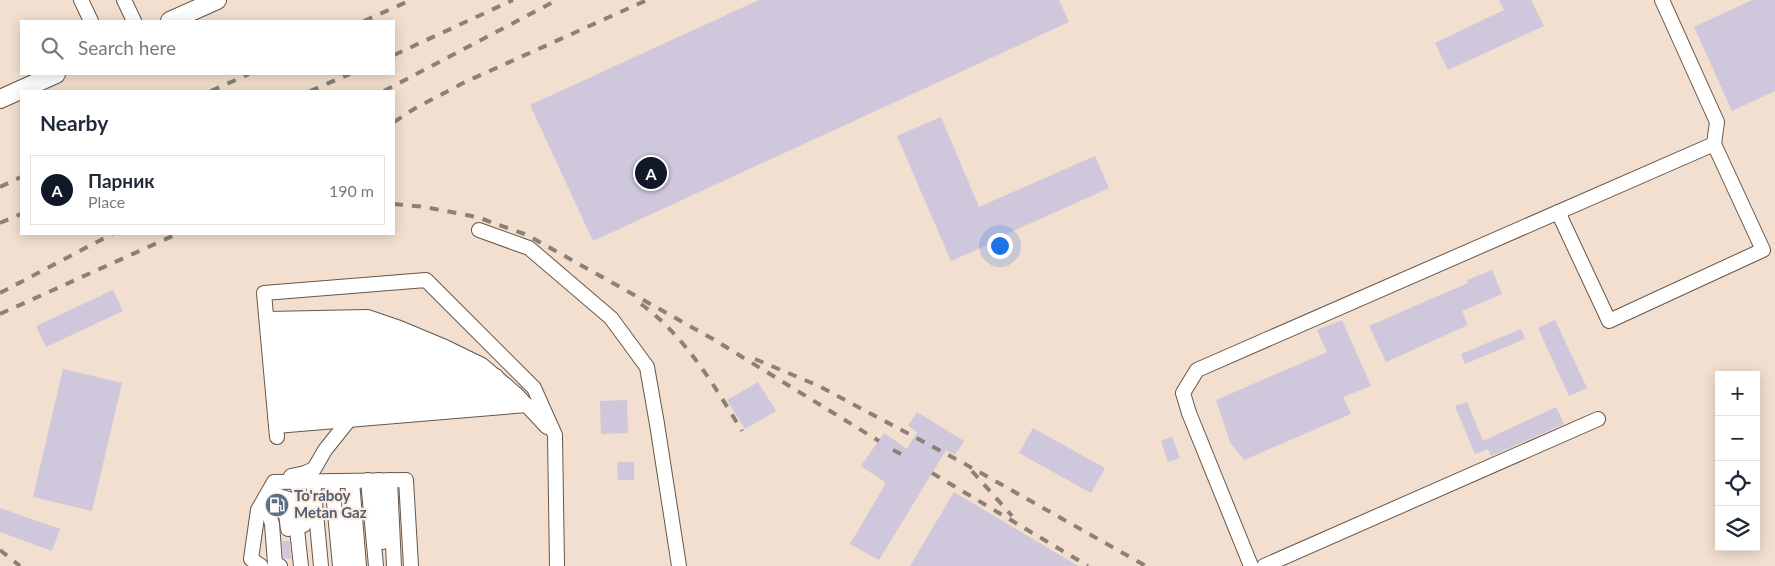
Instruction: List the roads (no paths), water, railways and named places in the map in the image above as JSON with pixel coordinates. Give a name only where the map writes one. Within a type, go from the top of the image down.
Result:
[{"type":"main road","points":[[172,20],[217,0]]},
{"type":"main road","points":[[20,90],[54,75]]},
{"type":"main road","points":[[0,99],[20,90]]},
{"type":"lane","points":[[81,0],[91,20]]},
{"type":"lane","points":[[124,0],[134,20]]},
{"type":"lane","points":[[1558,212],[1609,321],[1763,250],[1714,144],[1717,122],[1662,0]]},
{"type":"lane","points":[[1251,566],[1183,393],[1197,370],[1714,144]]},
{"type":"lane","points":[[479,230],[529,248],[611,318],[647,367],[679,566]]},
{"type":"lane","points":[[272,379],[264,293],[426,280],[534,388],[555,434],[557,566]]},
{"type":"lane","points":[[272,379],[398,327],[482,365],[506,385],[555,434]]},
{"type":"lane","points":[[272,379],[421,337]]},
{"type":"lane","points":[[272,379],[445,347]]},
{"type":"lane","points":[[272,379],[462,356]]},
{"type":"lane","points":[[272,379],[482,365]]},
{"type":"lane","points":[[272,379],[506,385]]},
{"type":"lane","points":[[272,379],[506,385]]},
{"type":"lane","points":[[272,379],[349,420],[527,405]]},
{"type":"lane","points":[[1264,566],[1598,419]]},
{"type":"lane","points":[[253,564],[264,506],[274,482],[314,469],[325,450],[349,420]]},
{"type":"lane","points":[[274,482],[406,480],[411,566]]},
{"type":"lane","points":[[296,481],[301,498],[309,566]]},
{"type":"lane","points":[[321,566],[355,481]]},
{"type":"lane","points":[[329,566],[355,481]]},
{"type":"lane","points":[[340,566],[355,481]]},
{"type":"lane","points":[[349,566],[355,481]]},
{"type":"lane","points":[[355,481],[359,566]]},
{"type":"lane","points":[[355,481],[367,566]]},
{"type":"lane","points":[[355,481],[376,566]]},
{"type":"lane","points":[[355,481],[384,566]]},
{"type":"lane","points":[[355,481],[394,566]]},
{"type":"lane","points":[[355,481],[402,566]]},
{"type":"lane","points":[[264,506],[273,494],[291,500],[296,520],[301,566]]},
{"type":"lane","points":[[264,506],[272,524],[275,564],[280,566]]},
{"type":"lane","points":[[264,506],[278,516],[285,566]]},
{"type":"lane","points":[[264,506],[281,510],[286,514],[292,566]]},
{"type":"railway","points":[[366,20],[411,0]]},
{"type":"railway","points":[[395,55],[513,0]]},
{"type":"railway","points":[[386,90],[557,0]]},
{"type":"railway","points":[[395,121],[463,83],[647,0]]},
{"type":"railway","points":[[213,90],[247,75]]},
{"type":"railway","points":[[312,90],[348,75]]},
{"type":"railway","points":[[0,187],[20,177]]},
{"type":"railway","points":[[395,204],[425,207],[477,217],[527,235],[713,339],[879,441]]},
{"type":"railway","points":[[0,223],[20,214]]},
{"type":"railway","points":[[0,293],[110,235]]},
{"type":"railway","points":[[0,314],[175,235]]},
{"type":"railway","points":[[641,304],[671,331],[698,362],[742,431]]},
{"type":"railway","points":[[755,359],[819,386],[965,464],[1146,566]]},
{"type":"railway","points":[[893,450],[903,455]]},
{"type":"railway","points":[[972,471],[1012,516]]},
{"type":"railway","points":[[932,473],[1088,566]]},
{"type":"railway","points":[[0,550],[20,566]]},
{"type":"place","name":"Парник","points":[[651,173]]},
{"type":"place","name":"To'raboy Metan Gaz","points":[[277,505]]}]
